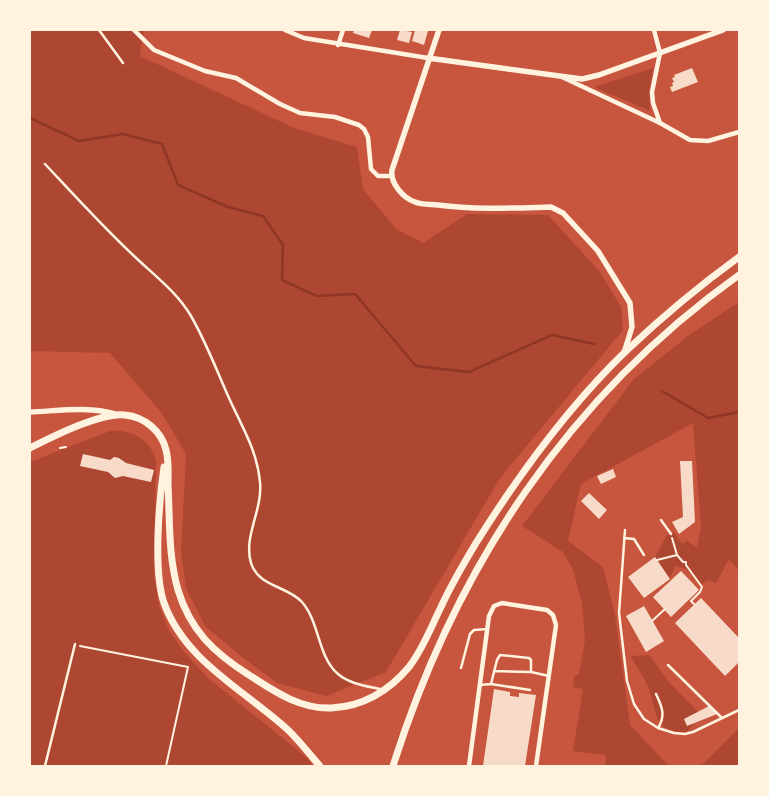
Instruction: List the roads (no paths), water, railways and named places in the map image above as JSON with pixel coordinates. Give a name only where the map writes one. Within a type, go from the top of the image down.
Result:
[{"type":"main road","points":[[30,448],[74,428],[117,415],[134,417],[149,424],[160,437],[167,452],[170,552],[174,575],[188,615],[204,640],[232,664],[294,701],[317,707],[337,708],[351,705],[367,700],[384,690],[394,682],[417,656],[442,604],[476,544],[512,488],[549,437],[624,353],[676,306],[739,257]]},
{"type":"main road","points":[[393,766],[417,700],[458,605],[491,545],[531,482],[555,450],[624,372],[693,310],[739,275]]},
{"type":"main road","points":[[167,452],[160,492],[159,576],[160,589],[171,618],[180,634],[204,662],[288,730],[320,766]]},
{"type":"street","points":[[134,30],[154,50],[206,70],[236,78],[280,104],[300,113],[336,117],[359,125],[364,129],[368,137],[371,169],[378,176],[391,176]]},
{"type":"street","points":[[285,30],[304,38],[338,45],[582,79],[599,75],[724,30]]},
{"type":"street","points":[[338,45],[343,30]]},
{"type":"street","points":[[438,30],[391,176],[394,183],[415,202],[456,207],[551,207],[564,213],[598,250],[630,304],[632,328],[624,353]]},
{"type":"street","points":[[654,30],[660,52],[652,92],[653,103],[660,123]]},
{"type":"street","points":[[559,76],[660,123],[690,140],[708,141],[739,132]]},
{"type":"street","points":[[30,412],[101,410],[117,415]]},
{"type":"street","points":[[469,766],[489,616],[494,606],[502,603],[547,610],[553,615],[556,625],[536,766]]},
{"type":"lane","points":[[99,30],[123,63]]},
{"type":"lane","points":[[45,164],[98,222],[175,294],[192,316],[230,401],[246,431],[257,465],[260,504],[248,546],[252,565],[256,573],[267,582],[294,595],[302,602],[331,666],[338,674],[348,681],[359,685],[384,690]]},
{"type":"lane","points":[[661,520],[671,534]]},
{"type":"lane","points":[[625,530],[618,613],[627,680],[634,704],[644,719],[658,728],[685,734],[739,710]]},
{"type":"lane","points":[[624,538],[634,539],[644,555]]},
{"type":"lane","points":[[460,668],[470,634],[474,630],[487,629]]},
{"type":"lane","points":[[45,766],[75,644]]},
{"type":"lane","points":[[490,684],[500,655],[529,658],[531,660],[531,672]]},
{"type":"lane","points":[[668,665],[722,718]]},
{"type":"lane","points":[[494,671],[531,672],[549,676]]},
{"type":"lane","points":[[480,685],[490,684],[530,690]]},
{"type":"lane","points":[[656,694],[663,712],[663,718],[658,728]]},
{"type":"waterway","points":[[30,118],[79,141],[123,134],[162,144],[178,185],[228,207],[263,216],[283,245],[282,280],[317,296],[355,294],[416,366],[469,372],[552,335],[594,344]]},
{"type":"waterway","points":[[662,391],[708,418],[739,412]]}]
